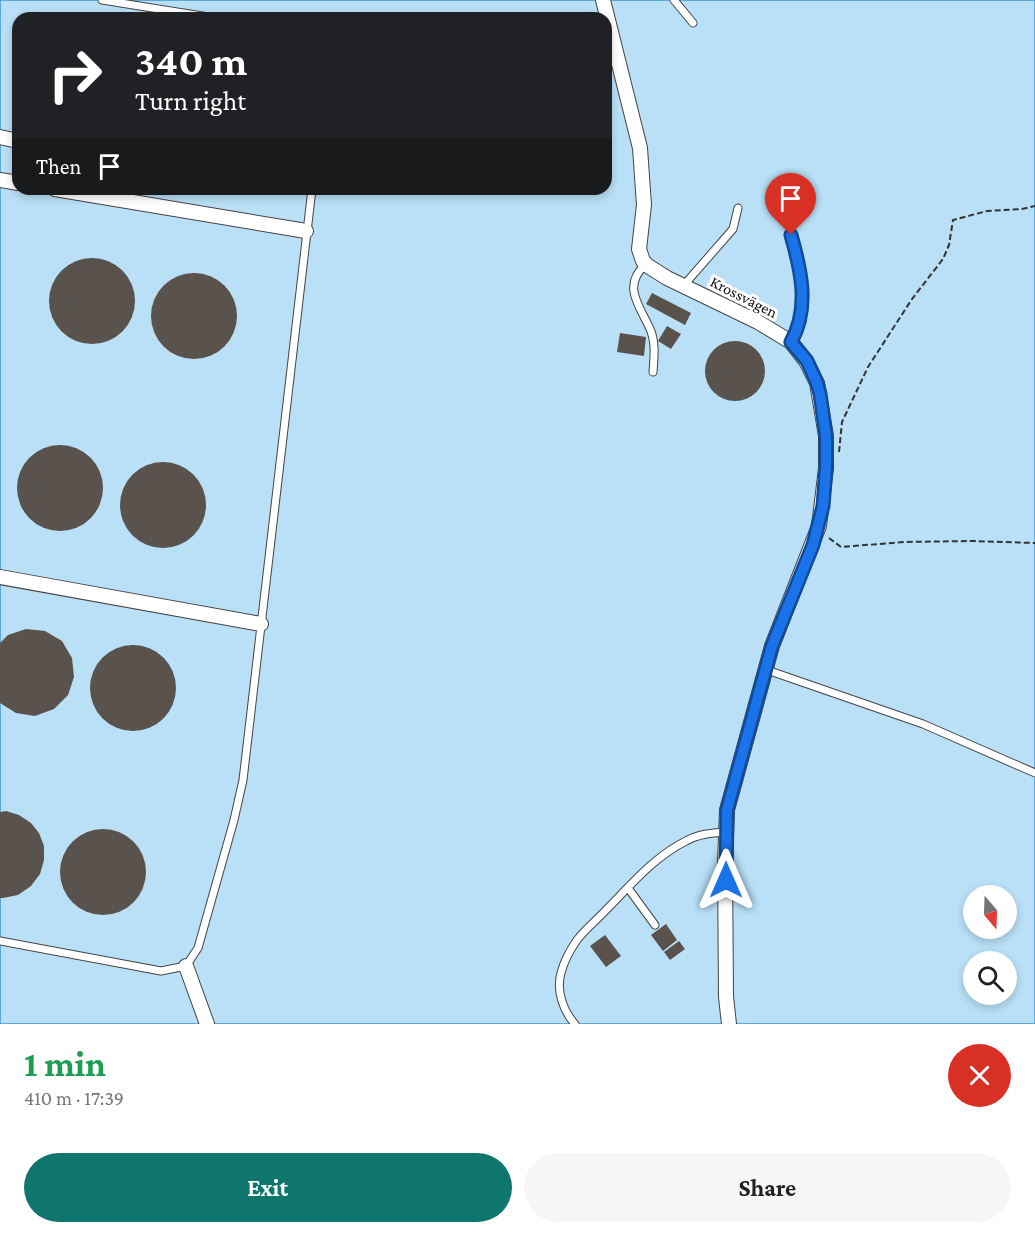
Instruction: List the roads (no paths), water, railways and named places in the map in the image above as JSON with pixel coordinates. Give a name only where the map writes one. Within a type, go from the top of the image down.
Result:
[{"type":"street","points":[[612,36],[640,148],[644,205],[639,249],[646,264]]},
{"type":"street","points":[[91,195],[306,231]]},
{"type":"street","name":"Krossvägen","points":[[646,264],[652,270],[758,322],[791,342],[807,361],[817,383],[826,436],[826,468],[819,526],[772,646],[727,810],[726,997],[729,1024]]},
{"type":"street","points":[[0,577],[261,624]]},
{"type":"street","points":[[186,966],[207,1024]]},
{"type":"lane","points":[[102,0],[177,12]]},
{"type":"lane","points":[[674,0],[693,23]]},
{"type":"lane","points":[[0,941],[161,971],[186,966],[198,948],[240,790],[311,195]]},
{"type":"lane","points":[[684,285],[733,229],[738,208]]},
{"type":"lane","points":[[791,235],[802,282],[801,306],[796,333],[791,342]]},
{"type":"lane","points":[[646,264],[637,274],[633,291],[637,306],[650,329],[654,345],[654,372]]},
{"type":"lane","points":[[767,670],[923,724],[1035,773]]},
{"type":"lane","points":[[575,1024],[563,1005],[560,975],[566,957],[578,938],[670,850],[687,840],[706,834],[726,832]]},
{"type":"lane","points":[[628,888],[655,926]]},
{"type":"water","points":[[0,0],[1035,0],[1035,1024],[0,1024]]}]
